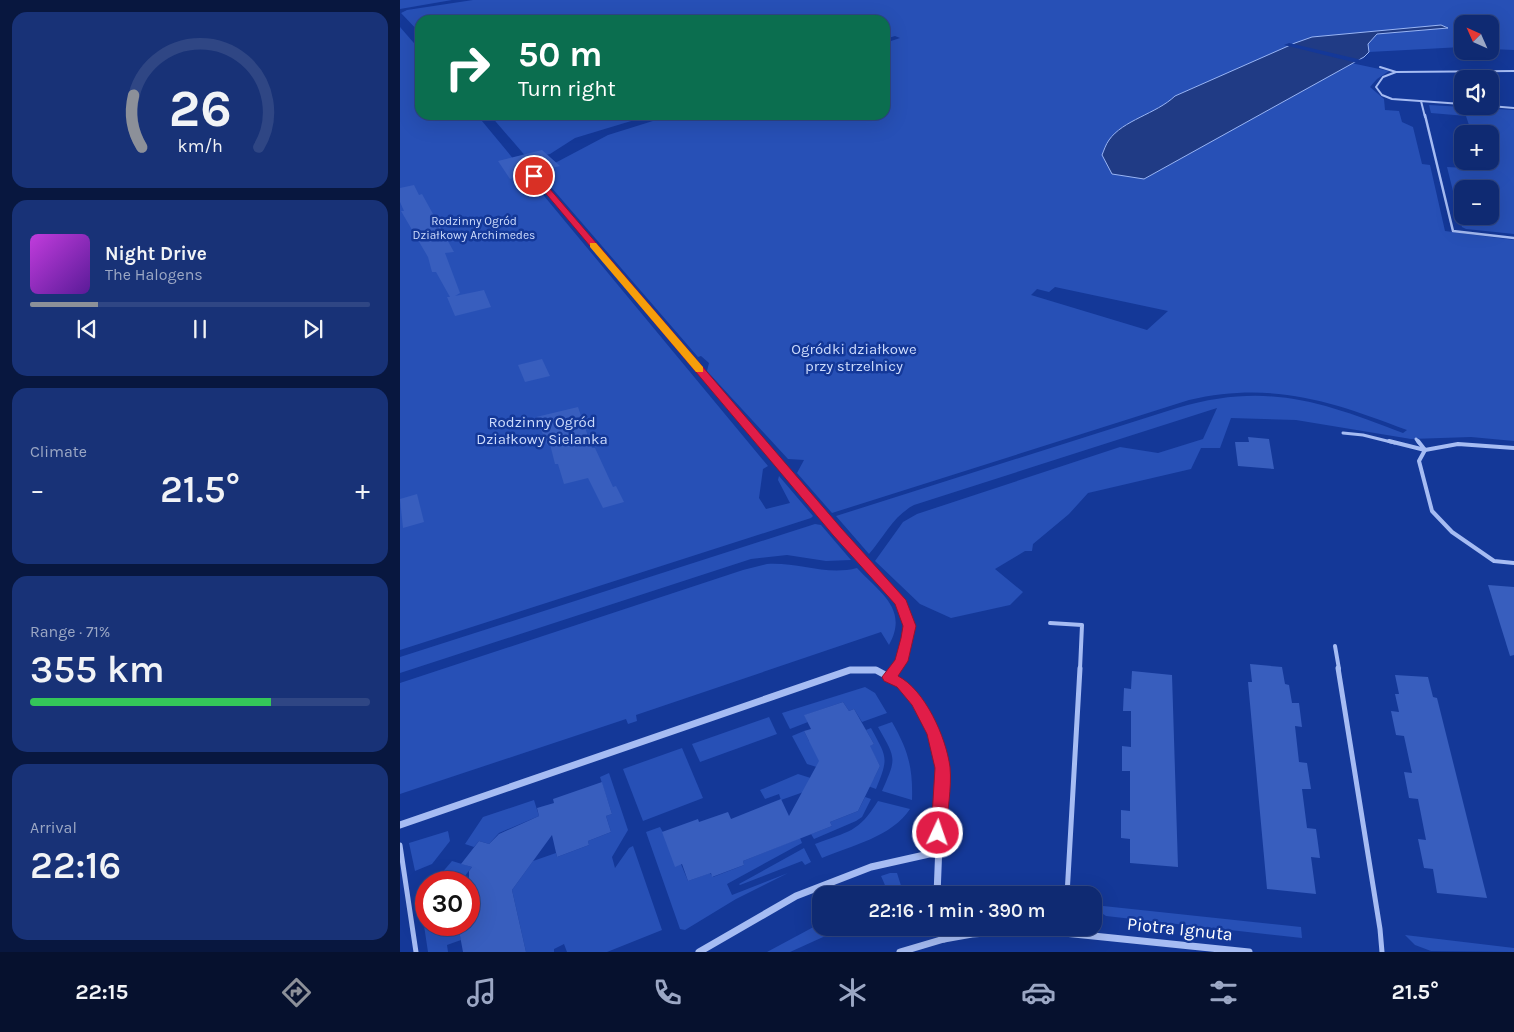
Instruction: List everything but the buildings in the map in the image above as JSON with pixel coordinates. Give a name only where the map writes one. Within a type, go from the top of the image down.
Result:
[{"type":"street","points":[[400,825],[850,670],[876,670],[902,684],[918,702],[934,734],[942,768],[937,886]]},
{"type":"street","points":[[699,952],[796,896],[871,867],[938,852]]},
{"type":"street","name":"Piotra Ignuta","points":[[1102,935],[1249,952]]},
{"type":"street","name":"Piotra Ignuta","points":[[900,952],[961,936]]},
{"type":"lane","points":[[1380,67],[1396,72],[1514,71]]},
{"type":"lane","points":[[1396,72],[1383,77],[1376,87],[1382,95],[1392,99],[1454,103]]},
{"type":"lane","points":[[1421,101],[1453,231],[1514,238]]},
{"type":"lane","points":[[1499,107],[1514,108]]},
{"type":"lane","points":[[531,166],[534,176],[576,226],[901,603],[910,626],[902,661],[889,677]]},
{"type":"lane","points":[[1344,433],[1425,450],[1458,444],[1514,448]]},
{"type":"lane","points":[[1416,439],[1425,450]]},
{"type":"lane","points":[[1425,450],[1419,462],[1432,511],[1452,532],[1494,561],[1514,563]]},
{"type":"lane","points":[[1050,622],[1082,625],[1068,886]]},
{"type":"lane","points":[[1334,646],[1382,952]]},
{"type":"lane","points":[[400,844],[416,952]]},
{"type":"green space","points":[[400,0],[452,0],[400,9]]},
{"type":"green space","name":"Ogródki działkowe przy strzelnicy","points":[[473,0],[1514,0],[1514,50],[1499,49],[1499,15],[1454,15],[1454,47],[1369,52],[1368,44],[1377,34],[1446,28],[1312,37],[1175,96],[1165,106],[1118,130],[1144,179],[1351,63],[1389,71],[1377,79],[1370,87],[1384,99],[1385,110],[1399,111],[1402,122],[1413,127],[1422,164],[1430,165],[1445,231],[1514,240],[1514,441],[1471,437],[1411,439],[1296,420],[1231,418],[1220,448],[1201,448],[1191,469],[1088,493],[1069,514],[1033,544],[1032,551],[1025,551],[995,569],[1023,592],[1010,605],[951,618],[920,604],[875,561],[903,522],[917,514],[1120,447],[1158,453],[1203,439],[1217,408],[914,505],[894,521],[869,554],[836,516],[1177,408],[1209,400],[1238,396],[1266,396],[1292,399],[1345,412],[1403,433],[1407,430],[1353,410],[1301,397],[1274,393],[1219,395],[1189,400],[832,513],[797,473],[804,460],[788,459],[707,371],[709,363],[701,356],[698,357],[538,172],[608,135],[656,120],[890,120],[890,41],[900,38],[895,36],[890,38],[890,15],[415,15],[415,28],[401,13],[407,10]],"holes":[[[1055,287],[1168,311],[1147,330],[1031,295],[1037,289],[1049,292]]]},
{"type":"green space","name":"Rodzinny Ogród Działkowy Sielanka","points":[[400,27],[415,44],[415,120],[481,120],[768,466],[763,469],[759,498],[766,509],[790,503],[778,480],[779,476],[813,516],[400,650]]},
{"type":"green space","points":[[1429,105],[1454,106],[1454,115],[1431,113]]},
{"type":"green space","points":[[1499,109],[1514,110],[1514,234],[1462,227],[1462,225],[1499,225],[1499,180],[1454,180],[1454,195],[1447,167],[1454,167],[1454,170],[1499,170],[1499,125],[1469,125],[1466,116],[1454,115],[1499,115]]},
{"type":"green space","points":[[494,120],[634,120],[575,138],[550,154],[528,159]]},
{"type":"green space","points":[[815,524],[821,525],[851,560],[826,561],[787,555],[751,559],[400,673],[400,657]]},
{"type":"green space","points":[[767,564],[824,570],[857,568],[883,594],[894,611],[896,621],[889,645],[881,632],[636,715],[637,721],[628,724],[626,719],[400,794],[400,683],[743,570]]},
{"type":"green space","points":[[865,687],[875,693],[887,713],[862,722],[854,709],[849,711],[843,702],[805,715],[808,722],[790,729],[782,713]]},
{"type":"green space","points":[[769,717],[777,734],[700,762],[692,744]]},
{"type":"green space","points":[[892,722],[906,750],[912,778],[912,800],[882,791],[890,771],[892,758],[891,752],[878,727]]},
{"type":"green space","points":[[871,728],[884,758],[883,770],[876,789],[865,785],[874,778],[880,766],[869,746],[874,744],[866,730]]},
{"type":"green space","points":[[804,731],[809,741],[816,738],[823,769],[807,764],[792,736]]},
{"type":"green space","points":[[682,748],[703,798],[643,821],[623,769]]},
{"type":"green space","points":[[609,773],[628,830],[612,857],[615,868],[629,848],[633,846],[662,930],[607,952],[567,952],[564,944],[554,949],[554,952],[526,952],[512,890],[533,861],[556,853],[557,857],[589,845],[588,841],[611,832],[606,816],[612,814],[600,777]]},
{"type":"green space","points":[[798,774],[817,780],[812,789],[781,800],[779,794],[765,799],[760,790]]},
{"type":"green space","points":[[865,797],[871,799],[862,817],[814,839],[811,834],[832,826],[830,822],[858,811]]},
{"type":"green space","points":[[534,800],[539,816],[499,833],[489,844],[479,841],[474,847],[465,844],[483,817]]},
{"type":"green space","points":[[878,801],[910,809],[903,818],[882,833],[822,858],[815,844],[852,830],[871,812]]},
{"type":"green space","points":[[660,827],[681,864],[688,881],[710,873],[713,877],[744,865],[743,861],[800,838],[802,843],[727,884],[732,895],[788,873],[736,899],[685,930],[680,929],[646,832]]},
{"type":"green space","points":[[448,831],[450,841],[432,864],[415,871],[409,843]]},
{"type":"green space","points":[[804,848],[811,862],[805,865],[802,861],[739,884]]},
{"type":"green space","points":[[452,861],[472,867],[469,871],[443,871]]},
{"type":"green space","points":[[897,873],[901,886],[885,886],[881,876]]},
{"type":"green space","points":[[1102,906],[1301,927],[1302,938],[1106,916],[1102,913]]},
{"type":"green space","points":[[812,928],[812,936],[825,936],[790,952],[767,952]]},
{"type":"green space","points":[[1405,935],[1514,948],[1514,952],[1431,951],[1415,945]]},
{"type":"green space","points":[[426,936],[460,936],[461,940],[447,945],[448,952],[428,952]]},
{"type":"shaded area","points":[[1441,25],[1448,28],[1377,34],[1368,44],[1369,52],[1364,57],[1144,179],[1112,174],[1102,155],[1115,133],[1131,122],[1159,108],[1175,96],[1295,43],[1312,37]]},
{"type":"pier","points":[[1289,43],[1362,60],[1357,63],[1284,45]]},
{"type":"slow traffic","points":[[593,245],[699,370]]},
{"type":"route","points":[[534,176],[863,562],[901,603],[910,626],[902,661],[889,677],[902,684],[918,702],[934,734],[942,768],[938,833]]},
{"type":"park label","name":"Rodzinny Ogród Działkowy Archimedes","points":[[474,228]]}]
